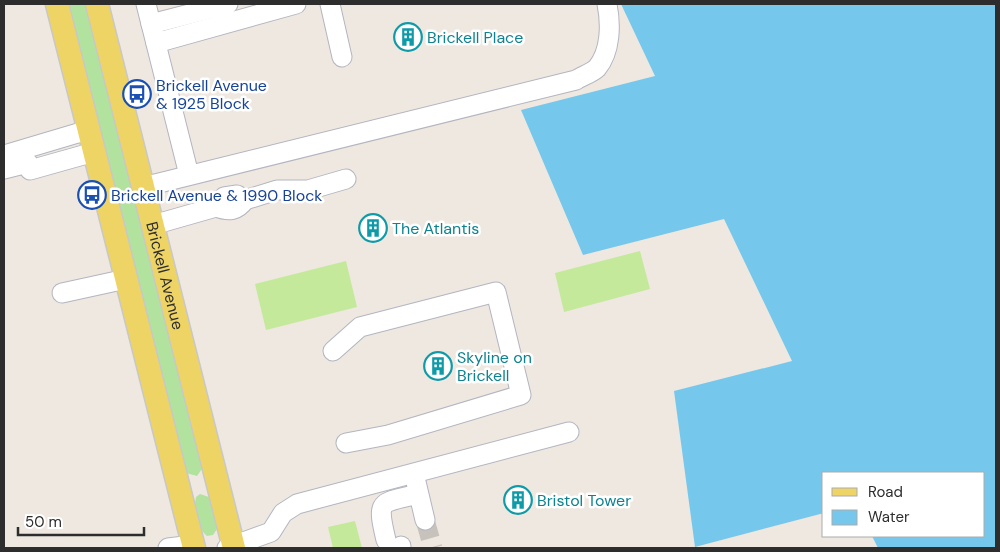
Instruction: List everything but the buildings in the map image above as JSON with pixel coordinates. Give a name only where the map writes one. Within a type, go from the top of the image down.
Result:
[{"type":"main road","points":[[57,4],[193,546]]},
{"type":"main road","name":"Brickell Avenue","points":[[97,4],[232,548]]},
{"type":"street","points":[[146,4],[189,175]]},
{"type":"street","points":[[151,24],[228,4]]},
{"type":"street","points":[[156,44],[296,4]]},
{"type":"street","points":[[330,4],[342,57]]},
{"type":"street","points":[[143,187],[576,80],[596,68],[606,49],[610,22],[607,4]]},
{"type":"street","points":[[4,155],[88,130]]},
{"type":"street","points":[[4,169],[28,163],[30,170],[94,152]]},
{"type":"street","points":[[152,225],[216,207],[225,211],[235,210],[245,200],[277,190],[308,190],[346,180]]},
{"type":"street","points":[[62,292],[126,279]]},
{"type":"street","points":[[332,351],[360,326],[496,292],[521,395],[388,435],[346,443]]},
{"type":"street","points":[[232,548],[273,540],[283,513],[296,504],[569,432]]},
{"type":"street","points":[[413,473],[425,520]]},
{"type":"street","points":[[396,545],[380,513],[382,506],[386,502],[418,494]]},
{"type":"street","points":[[168,548],[193,546]]},
{"type":"green space","points":[[67,4],[87,4],[204,466],[197,476],[186,473]]},
{"type":"green space","points":[[640,251],[650,289],[564,312],[555,273]]},
{"type":"green space","points":[[346,261],[357,307],[266,330],[255,284]]},
{"type":"green space","points":[[200,494],[212,498],[219,526],[213,535],[207,536],[204,533],[197,518],[195,502],[196,497]]},
{"type":"green space","points":[[355,521],[362,548],[333,548],[328,527]]},
{"type":"water","points":[[621,4],[996,4],[996,548],[878,548],[872,537],[985,537],[985,472],[822,472],[822,514],[695,547],[674,391],[792,361],[724,219],[583,255],[521,110],[655,76]]},
{"type":"tunnel","points":[[425,520],[433,548]]},
{"type":"place","name":"Brickell Place","points":[[408,37]]},
{"type":"place","name":"Brickell Avenue & 1925 Block","points":[[137,94]]},
{"type":"place","name":"Brickell Avenue & 1990 Block","points":[[92,195]]},
{"type":"place","name":"The Atlantis","points":[[373,228]]},
{"type":"place","name":"Skyline on Brickell","points":[[438,366]]},
{"type":"place","name":"Bristol Tower","points":[[518,500]]}]
